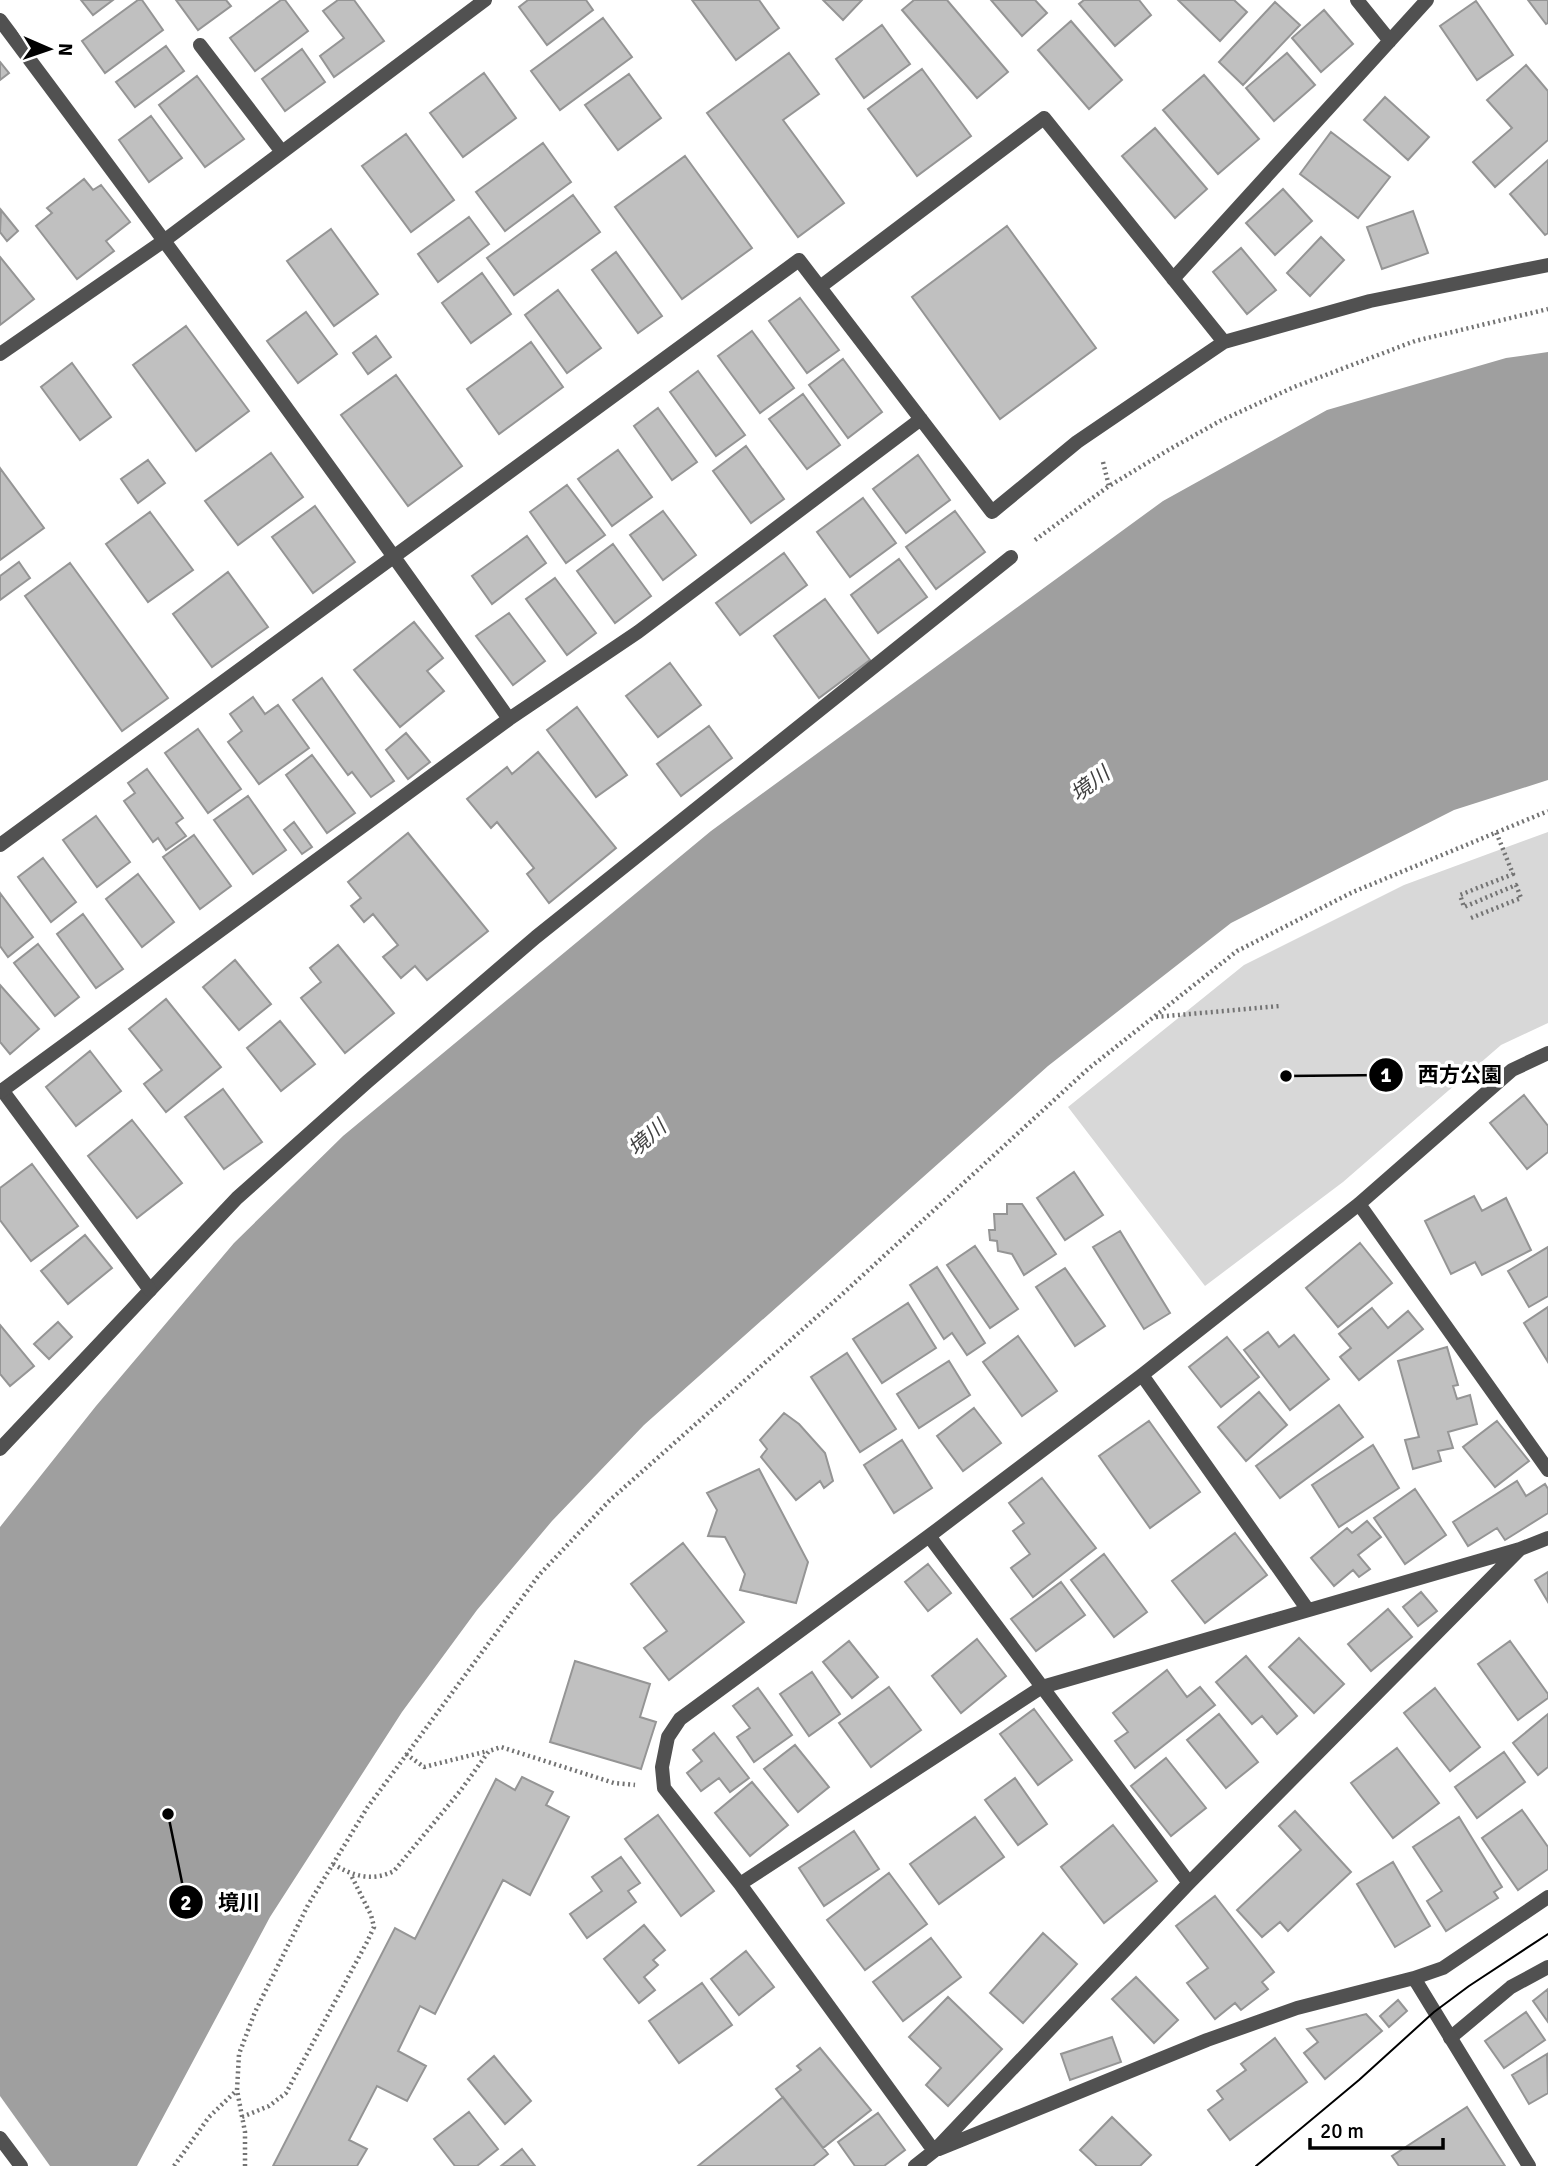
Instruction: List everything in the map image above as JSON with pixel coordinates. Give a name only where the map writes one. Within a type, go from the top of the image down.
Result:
[{"type":"street","points":[[0,354],[165,240],[485,0]]},
{"type":"street","points":[[1357,0],[1390,41]]},
{"type":"street","points":[[1173,279],[1427,0]]},
{"type":"street","points":[[0,20],[165,240],[395,556],[509,719]]},
{"type":"street","points":[[200,45],[282,152]]},
{"type":"street","points":[[820,287],[1044,118],[1224,342]]},
{"type":"street","points":[[0,845],[799,260],[992,512],[1077,442],[1224,342],[1370,300],[1548,265]]},
{"type":"street","points":[[150,1290],[1,1090],[509,719],[638,632],[921,419]]},
{"type":"street","points":[[0,1449],[237,1198],[367,1082],[536,937],[1012,556]]},
{"type":"street","points":[[934,2151],[740,1884],[664,1788],[662,1767],[668,1737],[680,1719],[1142,1375],[1359,1204],[1513,1070],[1548,1053]]},
{"type":"street","points":[[1359,1204],[1548,1470]]},
{"type":"street","points":[[1142,1375],[1308,1610]]},
{"type":"street","points":[[929,1536],[1189,1882]]},
{"type":"street","points":[[740,1884],[1042,1687],[1520,1549],[1548,1538]]},
{"type":"street","points":[[915,2166],[934,2151],[1189,1882],[1520,1549]]},
{"type":"street","points":[[934,2151],[1207,2040],[1297,2008],[1414,1979],[1443,1968],[1548,1897]]},
{"type":"street","points":[[1450,2038],[1511,1987],[1548,1967]]},
{"type":"street","points":[[1414,1979],[1529,2166]]},
{"type":"street","points":[[0,2138],[21,2166]]},
{"type":"path","points":[[1012,556],[1109,486],[1220,421],[1294,387],[1415,341],[1548,309]]},
{"type":"path","points":[[245,2166],[245,2132],[237,2090],[239,2053],[255,2012],[308,1905],[367,1808],[538,1575],[610,1500],[838,1298],[1088,1069],[1237,951],[1353,892],[1548,811]]},
{"type":"path","points":[[1471,918],[1521,898],[1516,885],[1464,906],[1460,895],[1513,874],[1496,832]]},
{"type":"path","points":[[1156,1017],[1280,1006]]},
{"type":"path","points":[[405,1754],[424,1766],[501,1747],[614,1783],[664,1788]]},
{"type":"path","points":[[333,1864],[350,1874],[380,1878],[394,1871],[461,1790],[489,1751]]},
{"type":"path","points":[[242,2117],[270,2106],[286,2093],[374,1927],[371,1915],[350,1874]]},
{"type":"path","points":[[174,2166],[209,2117],[237,2090]]},
{"type":"shaded area","points":[[1548,832],[1548,1023],[1501,1045],[1343,1182],[1205,1286],[1068,1107],[1244,965],[1404,885]]},
{"type":"water","points":[[1548,352],[1548,780],[1454,810],[1231,923],[1048,1066],[644,1425],[552,1521],[477,1610],[402,1712],[270,1917],[137,2166],[0,2166],[0,1527],[96,1406],[234,1243],[343,1136],[711,831],[1163,501],[1327,410],[1506,358]]},
{"type":"pier","points":[[0,2096],[50,2166],[0,2166]]},
{"type":"building","points":[[81,0],[113,0],[93,15]]},
{"type":"building","points":[[138,0],[142,0],[163,30],[105,73],[82,41]]},
{"type":"building","points":[[176,0],[226,0],[231,6],[198,30]]},
{"type":"building","points":[[281,0],[285,0],[308,31],[255,71],[230,38]]},
{"type":"building","points":[[338,0],[354,0],[384,41],[334,77],[320,56],[344,38],[323,11]]},
{"type":"building","points":[[528,0],[586,0],[593,10],[547,45],[519,7]]},
{"type":"building","points":[[692,0],[759,0],[779,28],[736,60]]},
{"type":"building","points":[[823,0],[862,0],[843,20]]},
{"type":"building","points":[[914,0],[947,0],[1008,72],[977,98],[902,10]]},
{"type":"building","points":[[991,0],[1035,0],[1047,13],[1022,36]]},
{"type":"building","points":[[1084,0],[1139,0],[1151,15],[1115,46],[1079,4]]},
{"type":"building","points":[[1178,0],[1234,0],[1247,12],[1220,41]]},
{"type":"building","points":[[1528,0],[1548,0],[1548,23],[1546,24]]},
{"type":"building","points":[[1476,1],[1513,55],[1477,80],[1440,26]]},
{"type":"building","points":[[1275,2],[1300,25],[1243,85],[1219,62]]},
{"type":"building","points":[[1324,10],[1353,44],[1321,72],[1292,38]]},
{"type":"building","points":[[603,18],[632,57],[560,110],[531,71]]},
{"type":"building","points":[[1071,21],[1122,80],[1089,109],[1038,50]]},
{"type":"building","points":[[882,25],[910,64],[864,98],[836,59]]},
{"type":"building","points":[[166,46],[184,71],[135,107],[116,82]]},
{"type":"building","points":[[302,49],[325,82],[285,111],[262,79]]},
{"type":"building","points":[[789,53],[819,94],[783,120],[844,203],[798,237],[707,113]]},
{"type":"building","points":[[1287,53],[1315,85],[1274,121],[1246,88]]},
{"type":"building","points":[[0,62],[9,73],[0,80]]},
{"type":"building","points":[[1526,65],[1548,91],[1548,140],[1495,187],[1473,162],[1512,128],[1487,100]]},
{"type":"building","points":[[922,69],[971,136],[917,176],[868,109]]},
{"type":"building","points":[[484,73],[516,118],[463,157],[430,113]]},
{"type":"building","points":[[629,74],[661,118],[618,150],[585,105]]},
{"type":"building","points":[[1204,75],[1259,139],[1218,174],[1163,110]]},
{"type":"building","points":[[197,76],[244,139],[205,167],[159,105]]},
{"type":"building","points":[[1385,97],[1429,137],[1408,160],[1364,120]]},
{"type":"building","points":[[151,116],[182,158],[149,182],[119,140]]},
{"type":"building","points":[[1155,128],[1207,189],[1175,218],[1122,156]]},
{"type":"building","points":[[1331,132],[1390,177],[1358,218],[1300,174]]},
{"type":"building","points":[[406,134],[454,200],[411,232],[362,166]]},
{"type":"building","points":[[543,143],[571,182],[505,231],[476,192]]},
{"type":"building","points":[[685,156],[752,248],[682,299],[615,207]]},
{"type":"building","points":[[1548,160],[1548,233],[1545,235],[1510,194]]},
{"type":"building","points":[[84,179],[93,190],[101,185],[130,222],[106,241],[114,251],[77,279],[36,226],[52,213],[47,208]]},
{"type":"building","points":[[1283,189],[1312,221],[1275,255],[1246,223]]},
{"type":"building","points":[[573,195],[600,232],[514,295],[487,258]]},
{"type":"building","points":[[1,210],[18,231],[7,241],[0,232]]},
{"type":"building","points":[[1413,211],[1428,253],[1382,269],[1367,227]]},
{"type":"building","points":[[469,217],[489,244],[438,282],[418,254]]},
{"type":"building","points":[[1007,226],[1096,348],[1000,419],[912,297]]},
{"type":"building","points":[[331,229],[378,294],[334,326],[287,261]]},
{"type":"building","points":[[1321,237],[1344,260],[1310,296],[1287,273]]},
{"type":"building","points":[[1241,248],[1276,290],[1247,314],[1213,272]]},
{"type":"building","points":[[616,252],[662,316],[638,333],[592,270]]},
{"type":"building","points":[[0,257],[34,299],[0,325]]},
{"type":"building","points":[[482,273],[511,314],[471,343],[442,303]]},
{"type":"building","points":[[558,290],[601,348],[567,373],[525,315]]},
{"type":"building","points":[[800,298],[839,350],[807,373],[769,321]]},
{"type":"building","points":[[306,312],[337,354],[298,383],[267,341]]},
{"type":"building","points":[[186,326],[249,411],[196,451],[133,365]]},
{"type":"building","points":[[752,331],[794,388],[760,413],[718,356]]},
{"type":"building","points":[[376,336],[391,357],[368,374],[353,353]]},
{"type":"building","points":[[531,342],[563,387],[499,434],[467,389]]},
{"type":"building","points":[[843,359],[882,412],[848,438],[809,385]]},
{"type":"building","points":[[72,363],[111,417],[80,440],[41,387]]},
{"type":"building","points":[[698,371],[745,435],[716,456],[670,392]]},
{"type":"building","points":[[396,375],[462,466],[408,506],[341,415]]},
{"type":"building","points":[[803,394],[840,445],[807,469],[769,419]]},
{"type":"building","points":[[658,408],[697,462],[672,480],[634,426]]},
{"type":"building","points":[[746,446],[784,499],[751,523],[713,471]]},
{"type":"building","points":[[618,450],[652,497],[612,526],[578,479]]},
{"type":"building","points":[[271,453],[303,497],[238,545],[205,501]]},
{"type":"building","points":[[918,455],[950,500],[906,533],[873,489]]},
{"type":"building","points":[[148,460],[165,483],[138,503],[121,479]]},
{"type":"building","points":[[0,468],[44,528],[0,560]]},
{"type":"building","points":[[567,485],[605,535],[566,563],[530,512]]},
{"type":"building","points":[[863,498],[896,543],[850,577],[817,532]]},
{"type":"building","points":[[315,506],[355,562],[313,593],[272,537]]},
{"type":"building","points":[[663,511],[696,555],[663,580],[630,535]]},
{"type":"building","points":[[955,511],[985,552],[936,589],[906,547]]},
{"type":"building","points":[[150,512],[193,570],[148,602],[106,544]]},
{"type":"building","points":[[527,536],[546,563],[492,604],[472,576]]},
{"type":"building","points":[[613,544],[651,596],[615,623],[577,571]]},
{"type":"building","points":[[784,553],[807,585],[740,635],[716,603]]},
{"type":"building","points":[[899,559],[927,597],[878,633],[851,595]]},
{"type":"building","points":[[19,562],[30,578],[0,600],[0,576]]},
{"type":"building","points":[[70,563],[168,698],[122,731],[25,596]]},
{"type":"building","points":[[228,572],[268,627],[212,667],[173,614]]},
{"type":"building","points":[[555,578],[596,633],[567,655],[526,599]]},
{"type":"building","points":[[825,599],[870,660],[819,698],[774,636]]},
{"type":"building","points":[[509,613],[545,661],[513,685],[476,636]]},
{"type":"building","points":[[414,622],[443,658],[427,671],[444,691],[400,727],[354,670]]},
{"type":"building","points":[[670,663],[701,705],[658,737],[626,696]]},
{"type":"building","points":[[322,678],[394,781],[371,797],[352,772],[348,775],[293,700]]},
{"type":"building","points":[[253,697],[265,714],[278,705],[309,748],[259,784],[228,742],[242,731],[230,714]]},
{"type":"building","points":[[577,707],[627,775],[596,797],[547,730]]},
{"type":"building","points":[[709,726],[732,758],[681,796],[657,764]]},
{"type":"building","points":[[198,729],[241,789],[208,813],[165,753]]},
{"type":"building","points":[[406,733],[430,762],[408,779],[386,750]]},
{"type":"building","points":[[538,752],[616,848],[549,903],[527,874],[534,868],[497,822],[491,828],[467,799],[507,767],[512,774]]},
{"type":"building","points":[[312,755],[355,813],[327,833],[286,775]]},
{"type":"building","points":[[147,769],[183,818],[176,823],[186,836],[166,850],[158,838],[153,842],[124,801],[135,793],[128,783]]},
{"type":"building","points":[[248,796],[286,850],[253,874],[214,820]]},
{"type":"building","points":[[96,816],[130,862],[97,887],[63,840]]},
{"type":"building","points":[[294,822],[312,847],[302,854],[284,830]]},
{"type":"building","points":[[408,833],[488,931],[427,980],[415,966],[401,978],[383,957],[398,945],[373,914],[364,922],[351,906],[361,898],[348,882]]},
{"type":"building","points":[[194,835],[231,886],[200,909],[163,857]]},
{"type":"building","points":[[43,858],[76,902],[51,922],[18,877]]},
{"type":"building","points":[[138,874],[174,922],[142,947],[106,899]]},
{"type":"building","points":[[0,893],[33,937],[8,957],[0,946]]},
{"type":"building","points":[[83,914],[123,969],[96,988],[57,934]]},
{"type":"building","points":[[38,944],[79,997],[55,1016],[14,963]]},
{"type":"building","points":[[338,945],[394,1013],[345,1053],[301,998],[321,982],[310,968]]},
{"type":"building","points":[[235,960],[271,1004],[239,1030],[203,987]]},
{"type":"building","points":[[0,985],[39,1029],[10,1054],[0,1042]]},
{"type":"building","points":[[166,999],[221,1067],[166,1112],[144,1084],[162,1070],[129,1029]]},
{"type":"building","points":[[280,1021],[315,1064],[281,1091],[247,1048]]},
{"type":"building","points":[[90,1051],[121,1091],[76,1126],[46,1087]]},
{"type":"building","points":[[223,1089],[262,1142],[224,1169],[185,1117]]},
{"type":"building","points":[[1524,1095],[1548,1126],[1548,1152],[1527,1169],[1490,1123]]},
{"type":"building","points":[[132,1120],[182,1183],[137,1218],[88,1156]]},
{"type":"building","points":[[32,1164],[78,1226],[31,1261],[0,1220],[0,1188]]},
{"type":"building","points":[[1074,1172],[1103,1215],[1065,1240],[1037,1198]]},
{"type":"building","points":[[1474,1196],[1482,1211],[1506,1198],[1531,1250],[1482,1275],[1475,1262],[1451,1274],[1425,1221]]},
{"type":"building","points":[[1007,1204],[1022,1204],[1056,1254],[1024,1275],[1012,1254],[998,1251],[997,1241],[990,1240],[989,1230],[995,1230],[994,1214],[1007,1214]]},
{"type":"building","points":[[1120,1231],[1170,1313],[1144,1329],[1093,1247]]},
{"type":"building","points":[[85,1235],[112,1268],[68,1304],[41,1271]]},
{"type":"building","points":[[1360,1243],[1392,1283],[1338,1327],[1306,1288]]},
{"type":"building","points":[[975,1246],[1018,1309],[990,1328],[947,1265]]},
{"type":"building","points":[[1548,1247],[1548,1296],[1529,1307],[1508,1271]]},
{"type":"building","points":[[937,1267],[985,1343],[967,1355],[952,1333],[944,1339],[910,1285]]},
{"type":"building","points":[[1065,1268],[1105,1326],[1075,1346],[1036,1287]]},
{"type":"building","points":[[908,1303],[936,1348],[882,1383],[853,1339]]},
{"type":"building","points":[[1548,1307],[1548,1362],[1524,1323]]},
{"type":"building","points":[[1372,1308],[1388,1328],[1408,1311],[1423,1329],[1359,1380],[1340,1357],[1351,1348],[1339,1334]]},
{"type":"building","points":[[58,1322],[72,1337],[49,1359],[34,1344]]},
{"type":"building","points":[[0,1325],[34,1366],[10,1386],[0,1374]]},
{"type":"building","points":[[1268,1332],[1279,1347],[1294,1335],[1329,1379],[1290,1410],[1244,1350]]},
{"type":"building","points":[[1018,1336],[1057,1391],[1022,1416],[983,1362]]},
{"type":"building","points":[[1227,1337],[1259,1377],[1221,1407],[1189,1367]]},
{"type":"building","points":[[1447,1347],[1458,1385],[1453,1386],[1457,1399],[1470,1395],[1477,1424],[1448,1432],[1453,1448],[1438,1451],[1441,1461],[1413,1469],[1405,1440],[1419,1437],[1398,1361]]},
{"type":"building","points":[[847,1353],[896,1429],[860,1452],[811,1377]]},
{"type":"building","points":[[949,1361],[970,1395],[919,1428],[897,1394]]},
{"type":"building","points":[[1259,1392],[1287,1425],[1246,1461],[1218,1427]]},
{"type":"building","points":[[1339,1405],[1363,1437],[1280,1498],[1256,1466]]},
{"type":"building","points":[[974,1408],[1001,1443],[963,1471],[937,1436]]},
{"type":"building","points":[[784,1413],[799,1424],[825,1453],[833,1481],[824,1488],[820,1481],[796,1500],[761,1457],[767,1449],[760,1440]]},
{"type":"building","points":[[1149,1421],[1200,1492],[1150,1528],[1099,1456]]},
{"type":"building","points":[[1497,1421],[1529,1461],[1495,1487],[1463,1447]]},
{"type":"building","points":[[902,1440],[932,1488],[894,1513],[864,1465]]},
{"type":"building","points":[[1373,1445],[1399,1488],[1339,1527],[1312,1485]]},
{"type":"building","points":[[759,1469],[808,1562],[796,1603],[740,1590],[745,1574],[725,1537],[708,1536],[717,1510],[707,1493]]},
{"type":"building","points":[[1042,1478],[1096,1548],[1033,1597],[1011,1568],[1030,1554],[1013,1531],[1024,1523],[1009,1503]]},
{"type":"building","points":[[1517,1481],[1526,1496],[1545,1484],[1548,1489],[1548,1513],[1505,1540],[1497,1528],[1468,1546],[1453,1522]]},
{"type":"building","points":[[1415,1489],[1446,1535],[1405,1564],[1374,1518]]},
{"type":"building","points":[[1367,1521],[1381,1537],[1358,1555],[1370,1569],[1359,1577],[1353,1570],[1334,1586],[1311,1558],[1347,1528],[1352,1533]]},
{"type":"building","points":[[1235,1533],[1267,1575],[1205,1623],[1172,1581]]},
{"type":"building","points":[[683,1543],[744,1622],[669,1680],[644,1648],[667,1631],[631,1584]]},
{"type":"building","points":[[1104,1554],[1147,1612],[1114,1637],[1071,1580]]},
{"type":"building","points":[[928,1564],[951,1593],[928,1611],[905,1582]]},
{"type":"building","points":[[1548,1572],[1548,1602],[1535,1580]]},
{"type":"building","points":[[1061,1582],[1085,1615],[1036,1651],[1011,1619]]},
{"type":"building","points":[[1421,1592],[1437,1611],[1418,1626],[1403,1607]]},
{"type":"building","points":[[1388,1609],[1412,1637],[1371,1671],[1348,1644]]},
{"type":"building","points":[[1299,1638],[1344,1684],[1314,1713],[1269,1667]]},
{"type":"building","points":[[977,1639],[1006,1676],[961,1713],[932,1676]]},
{"type":"building","points":[[849,1641],[878,1677],[852,1698],[823,1662]]},
{"type":"building","points":[[1510,1641],[1548,1694],[1548,1698],[1518,1720],[1478,1664]]},
{"type":"building","points":[[1246,1656],[1297,1716],[1277,1734],[1262,1716],[1252,1724],[1216,1682]]},
{"type":"building","points":[[575,1661],[650,1684],[640,1717],[656,1722],[641,1769],[550,1742]]},
{"type":"building","points":[[1167,1670],[1187,1697],[1200,1687],[1215,1705],[1135,1768],[1115,1741],[1128,1732],[1113,1713]]},
{"type":"building","points":[[812,1672],[840,1714],[809,1736],[780,1694]]},
{"type":"building","points":[[889,1687],[921,1730],[871,1767],[839,1723]]},
{"type":"building","points":[[758,1688],[792,1735],[754,1762],[737,1737],[750,1728],[733,1706]]},
{"type":"building","points":[[1435,1688],[1480,1747],[1450,1771],[1404,1713]]},
{"type":"building","points":[[1034,1709],[1072,1760],[1038,1785],[1000,1734]]},
{"type":"building","points":[[1219,1714],[1258,1762],[1226,1788],[1187,1740]]},
{"type":"building","points":[[1548,1714],[1548,1767],[1538,1775],[1513,1743]]},
{"type":"building","points":[[714,1733],[749,1778],[730,1792],[719,1778],[701,1791],[687,1773],[702,1761],[693,1750]]},
{"type":"building","points":[[795,1745],[829,1787],[798,1812],[764,1769]]},
{"type":"building","points":[[1397,1748],[1439,1803],[1393,1838],[1351,1783]]},
{"type":"building","points":[[1504,1752],[1525,1782],[1477,1818],[1455,1787]]},
{"type":"building","points":[[1166,1758],[1206,1808],[1171,1836],[1131,1786]]},
{"type":"building","points":[[522,1777],[553,1792],[546,1805],[569,1817],[530,1895],[503,1880],[435,2014],[420,2006],[398,2051],[426,2066],[407,2101],[377,2086],[349,2140],[367,2149],[357,2166],[273,2166],[395,1928],[415,1939],[496,1779],[515,1790]]},
{"type":"building","points":[[1015,1778],[1047,1824],[1018,1845],[985,1800]]},
{"type":"building","points":[[752,1782],[788,1825],[750,1856],[715,1813]]},
{"type":"building","points":[[1522,1810],[1548,1847],[1548,1869],[1518,1890],[1482,1838]]},
{"type":"building","points":[[1295,1811],[1351,1872],[1288,1931],[1280,1922],[1262,1937],[1237,1910],[1301,1850],[1279,1826]]},
{"type":"building","points":[[658,1815],[714,1891],[681,1916],[625,1839]]},
{"type":"building","points":[[975,1817],[1004,1857],[939,1904],[910,1864]]},
{"type":"building","points":[[1459,1817],[1502,1887],[1494,1892],[1498,1898],[1446,1931],[1427,1901],[1442,1891],[1413,1847]]},
{"type":"building","points":[[1113,1825],[1157,1881],[1104,1923],[1061,1867]]},
{"type":"building","points":[[854,1831],[879,1869],[824,1906],[799,1868]]},
{"type":"building","points":[[621,1857],[640,1883],[628,1891],[636,1902],[587,1938],[570,1914],[602,1891],[592,1877]]},
{"type":"building","points":[[1393,1862],[1430,1926],[1395,1947],[1357,1884]]},
{"type":"building","points":[[889,1873],[927,1924],[865,1970],[827,1920]]},
{"type":"building","points":[[1215,1896],[1274,1972],[1262,1982],[1268,1989],[1241,2010],[1235,2003],[1215,2019],[1187,1983],[1208,1968],[1176,1926]]},
{"type":"building","points":[[644,1925],[665,1950],[653,1960],[658,1965],[644,1977],[655,1990],[639,2003],[604,1959]]},
{"type":"building","points":[[1043,1933],[1077,1964],[1023,2023],[990,1993]]},
{"type":"building","points":[[931,1938],[961,1977],[903,2021],[873,1982]]},
{"type":"building","points":[[746,1951],[774,1987],[739,2015],[711,1979]]},
{"type":"building","points":[[1136,1977],[1178,2020],[1154,2043],[1112,1999]]},
{"type":"building","points":[[702,1983],[732,2025],[679,2063],[649,2021]]},
{"type":"building","points":[[1548,1989],[1548,2022],[1533,2001]]},
{"type":"building","points":[[948,1997],[1002,2049],[948,2106],[926,2085],[941,2068],[909,2037]]},
{"type":"building","points":[[1398,2000],[1407,2011],[1389,2027],[1380,2016]]},
{"type":"building","points":[[1526,2012],[1545,2040],[1504,2068],[1485,2041]]},
{"type":"building","points":[[1366,2014],[1382,2031],[1325,2079],[1304,2053],[1318,2042],[1307,2029]]},
{"type":"building","points":[[1112,2037],[1121,2062],[1070,2080],[1061,2054]]},
{"type":"building","points":[[1275,2038],[1307,2082],[1230,2140],[1208,2110],[1223,2099],[1217,2091],[1246,2070],[1241,2064]]},
{"type":"building","points":[[820,2048],[871,2110],[823,2148],[776,2089],[801,2070],[797,2066]]},
{"type":"building","points":[[1547,2054],[1548,2093],[1529,2104],[1512,2075]]},
{"type":"building","points":[[494,2056],[531,2101],[505,2124],[468,2079]]},
{"type":"building","points":[[783,2097],[828,2154],[813,2166],[698,2166]]},
{"type":"building","points":[[1467,2107],[1505,2166],[1399,2166],[1392,2156]]},
{"type":"building","points":[[469,2112],[498,2149],[477,2166],[455,2166],[434,2139]]},
{"type":"building","points":[[878,2113],[905,2150],[884,2166],[855,2166],[838,2142]]},
{"type":"building","points":[[1112,2117],[1151,2155],[1140,2166],[1097,2166],[1080,2150]]},
{"type":"building","points":[[522,2149],[535,2166],[501,2166]]},
{"type":"tram line","points":[[1256,2166],[1359,2080],[1434,2012],[1548,1934]]},
{"type":"place","name":"西方公園","points":[[1286,1076]]},
{"type":"place","name":"境川","points":[[168,1814]]}]
